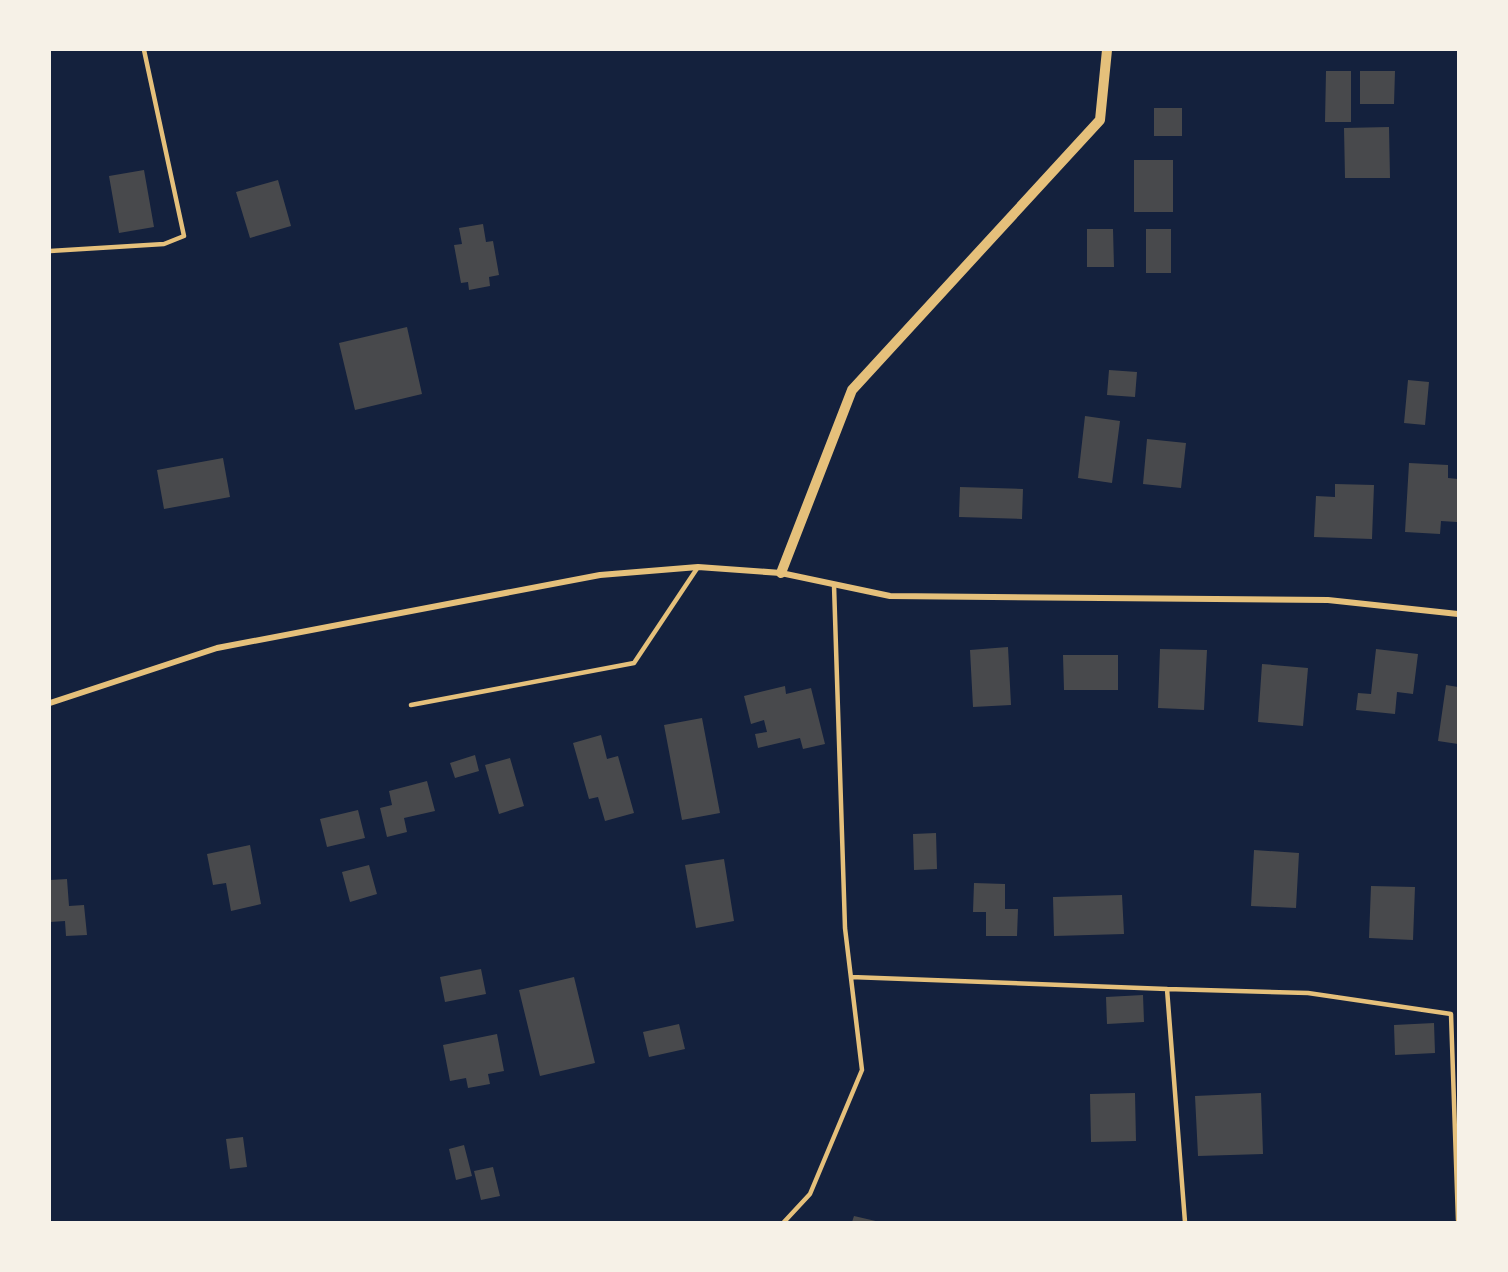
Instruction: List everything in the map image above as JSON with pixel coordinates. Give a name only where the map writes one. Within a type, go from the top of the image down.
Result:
[{"type":"street","points":[[781,573],[852,390],[1100,120],[1107,50]]},
{"type":"street","points":[[50,703],[217,648],[600,575],[698,567],[781,573],[890,596],[1328,600],[1458,614]]},
{"type":"lane","points":[[50,251],[164,244],[184,236],[144,50]]},
{"type":"lane","points":[[411,705],[634,663],[698,567]]},
{"type":"lane","points":[[784,1222],[810,1194],[862,1070],[845,928],[834,585]]},
{"type":"lane","points":[[851,977],[1308,993],[1451,1014],[1458,1220]]},
{"type":"lane","points":[[1167,989],[1185,1222]]},
{"type":"building","points":[[1326,71],[1351,71],[1351,122],[1325,122]]},
{"type":"building","points":[[1360,71],[1395,71],[1394,104],[1360,104]]},
{"type":"building","points":[[1154,108],[1182,108],[1182,136],[1154,136]]},
{"type":"building","points":[[1389,127],[1390,178],[1345,178],[1344,128]]},
{"type":"building","points":[[1134,160],[1173,160],[1173,212],[1134,212]]},
{"type":"building","points":[[144,170],[154,227],[119,233],[109,176]]},
{"type":"building","points":[[278,180],[291,226],[250,238],[236,192]]},
{"type":"building","points":[[483,224],[486,242],[493,241],[499,275],[489,277],[490,286],[469,290],[468,282],[461,283],[454,245],[462,244],[459,228]]},
{"type":"building","points":[[1087,229],[1113,229],[1114,267],[1087,267]]},
{"type":"building","points":[[1146,229],[1171,229],[1171,273],[1146,273]]},
{"type":"building","points":[[407,327],[422,394],[355,410],[339,343]]},
{"type":"building","points":[[1109,370],[1137,372],[1135,397],[1107,395]]},
{"type":"building","points":[[1408,380],[1429,382],[1425,425],[1404,423]]},
{"type":"building","points":[[1085,416],[1120,421],[1112,483],[1078,478]]},
{"type":"building","points":[[1147,439],[1186,443],[1181,488],[1143,484]]},
{"type":"building","points":[[223,458],[230,497],[164,509],[157,470]]},
{"type":"building","points":[[1409,463],[1448,465],[1448,478],[1458,479],[1457,522],[1441,521],[1440,534],[1405,532]]},
{"type":"building","points":[[1335,484],[1374,485],[1372,539],[1314,537],[1316,496],[1335,497]]},
{"type":"building","points":[[960,487],[1023,489],[1022,519],[959,517]]},
{"type":"building","points":[[1008,647],[1011,705],[973,707],[970,650]]},
{"type":"building","points":[[1160,649],[1207,650],[1204,710],[1158,708]]},
{"type":"building","points":[[1376,649],[1418,654],[1413,694],[1397,692],[1395,714],[1356,710],[1358,693],[1371,694]]},
{"type":"building","points":[[1063,655],[1118,655],[1118,690],[1064,690]]},
{"type":"building","points":[[1262,664],[1308,668],[1303,726],[1258,722]]},
{"type":"building","points":[[1446,685],[1458,687],[1458,744],[1438,741]]},
{"type":"building","points":[[785,686],[786,694],[811,688],[825,744],[803,749],[800,738],[758,748],[755,734],[767,732],[764,720],[751,724],[744,696]]},
{"type":"building","points":[[702,718],[720,813],[682,820],[664,725]]},
{"type":"building","points":[[601,735],[607,759],[618,756],[634,813],[605,821],[598,797],[589,799],[573,743]]},
{"type":"building","points":[[475,755],[479,771],[455,778],[450,763]]},
{"type":"building","points":[[510,758],[524,806],[499,814],[485,765]]},
{"type":"building","points":[[427,781],[435,811],[404,818],[407,832],[387,837],[380,808],[392,805],[389,791]]},
{"type":"building","points":[[358,810],[365,838],[327,847],[320,819]]},
{"type":"building","points":[[936,833],[937,869],[914,870],[913,834]]},
{"type":"building","points":[[250,845],[261,904],[231,911],[226,883],[213,885],[207,854]]},
{"type":"building","points":[[1254,850],[1299,853],[1296,908],[1251,906]]},
{"type":"building","points":[[724,859],[734,921],[696,928],[685,865]]},
{"type":"building","points":[[369,865],[377,894],[350,902],[342,872]]},
{"type":"building","points":[[67,879],[69,906],[84,905],[87,935],[66,936],[65,921],[50,922],[50,880]]},
{"type":"building","points":[[974,883],[1005,884],[1005,909],[1018,909],[1017,936],[986,936],[986,912],[973,912]]},
{"type":"building","points":[[1371,886],[1415,887],[1413,940],[1369,938]]},
{"type":"building","points":[[1122,895],[1124,934],[1054,936],[1053,897]]},
{"type":"building","points":[[481,969],[486,994],[445,1002],[440,977]]},
{"type":"building","points":[[574,977],[595,1063],[540,1076],[519,990]]},
{"type":"building","points":[[1143,995],[1144,1022],[1107,1024],[1106,997]]},
{"type":"building","points":[[1434,1023],[1435,1053],[1395,1055],[1394,1025]]},
{"type":"building","points":[[679,1024],[685,1049],[649,1057],[643,1032]]},
{"type":"building","points":[[497,1034],[504,1071],[488,1074],[490,1084],[468,1088],[466,1078],[450,1081],[443,1045]]},
{"type":"building","points":[[1135,1093],[1136,1141],[1091,1142],[1090,1094]]},
{"type":"building","points":[[1261,1093],[1263,1154],[1198,1156],[1195,1096]]},
{"type":"building","points":[[243,1137],[247,1167],[230,1169],[226,1139]]},
{"type":"building","points":[[464,1145],[472,1176],[456,1180],[449,1149]]},
{"type":"building","points":[[493,1167],[500,1196],[481,1200],[474,1171]]},
{"type":"building","points":[[854,1216],[880,1222],[852,1222]]}]
